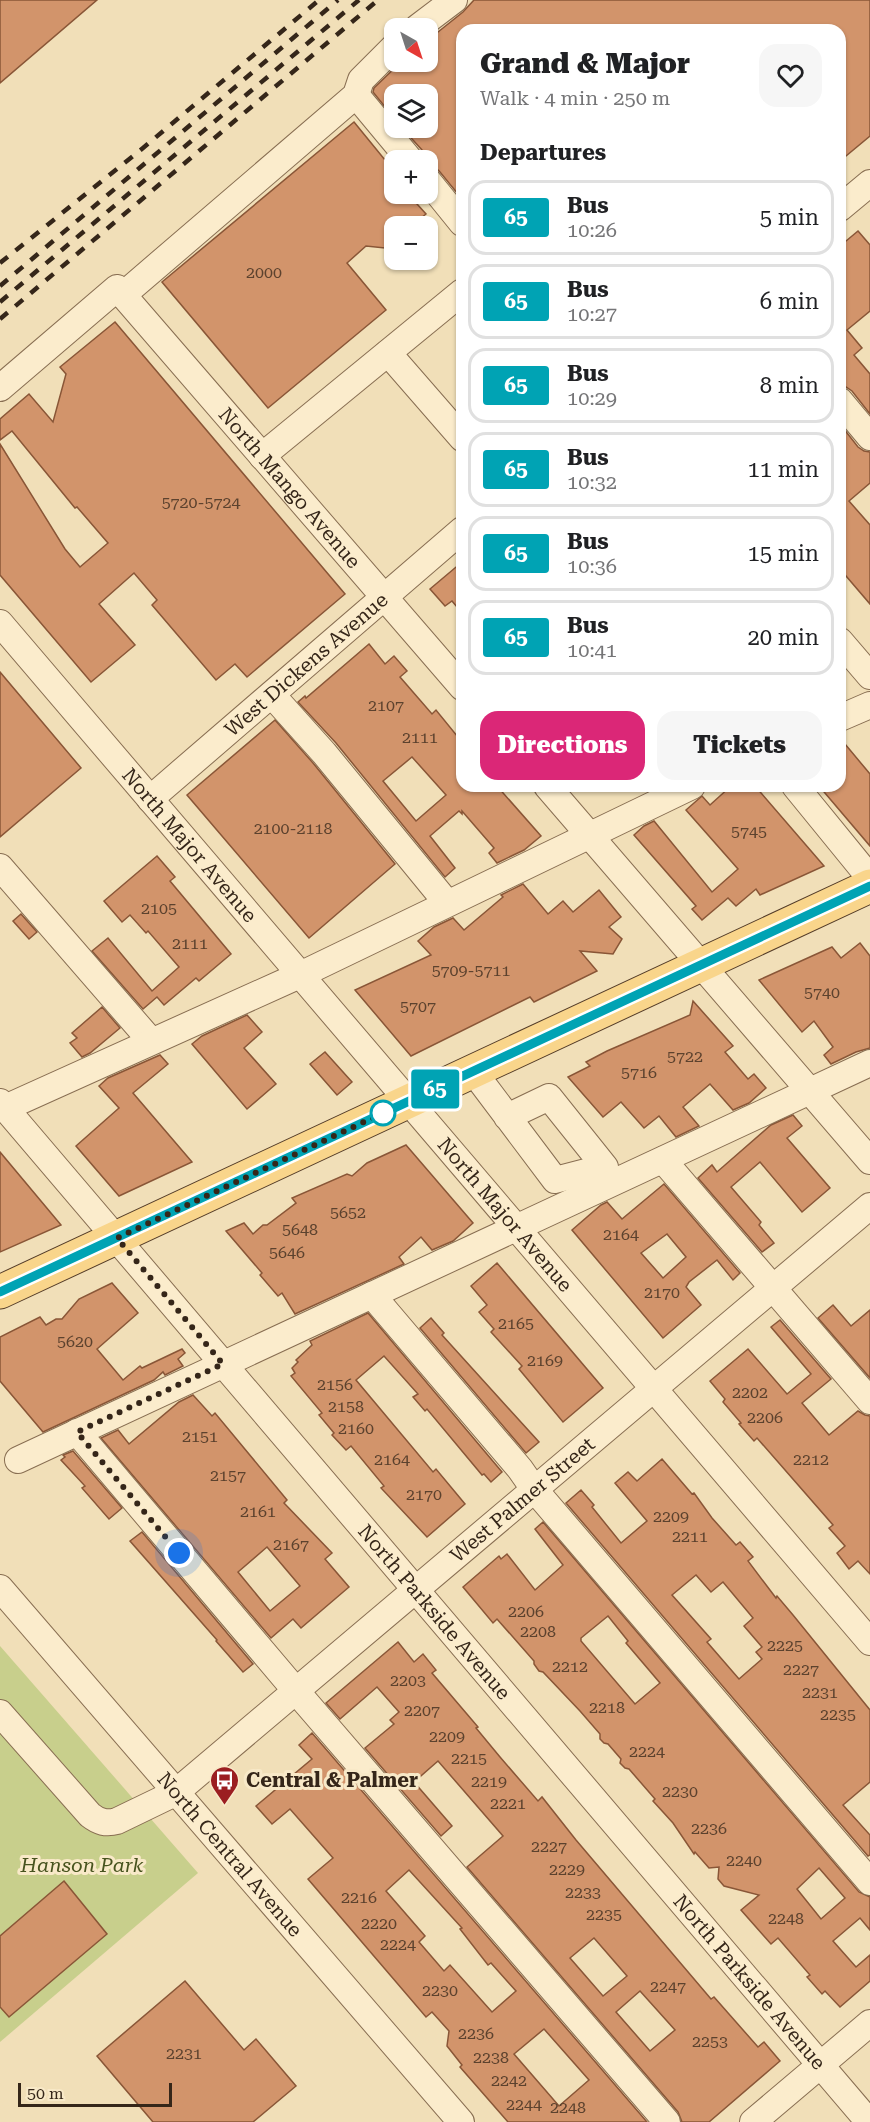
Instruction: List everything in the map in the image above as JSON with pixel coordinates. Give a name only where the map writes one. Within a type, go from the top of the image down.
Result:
[{"type":"main road","points":[[0,1292],[870,886]]},
{"type":"street","points":[[430,18],[454,0]]},
{"type":"street","points":[[0,388],[356,95],[361,80],[384,57]]},
{"type":"street","points":[[356,95],[402,150]]},
{"type":"street","points":[[846,204],[868,190]]},
{"type":"street","points":[[438,194],[456,216]]},
{"type":"street","name":"North Mango Avenue","points":[[120,291],[456,680]]},
{"type":"street","points":[[262,456],[456,297]]},
{"type":"street","points":[[388,353],[456,431]]},
{"type":"street","points":[[846,408],[870,436]]},
{"type":"street","name":"West Dickens Avenue","points":[[150,799],[456,535]]},
{"type":"street","name":"North Major Avenue","points":[[0,623],[870,1642]]},
{"type":"street","points":[[846,648],[870,676]]},
{"type":"street","points":[[272,695],[324,753],[447,903]]},
{"type":"street","points":[[846,715],[870,705]]},
{"type":"street","points":[[553,792],[870,1161]]},
{"type":"street","points":[[3,1105],[300,975],[679,792]]},
{"type":"street","points":[[800,792],[870,878]]},
{"type":"street","points":[[0,867],[151,1041]]},
{"type":"street","points":[[18,1460],[870,1063]]},
{"type":"street","points":[[473,1071],[507,1117]]},
{"type":"street","name":"North Parkside Avenue","points":[[3,1105],[868,2122]]},
{"type":"street","points":[[663,1160],[870,1401]]},
{"type":"street","name":"West Palmer Street","points":[[0,1713],[90,1815],[98,1821],[108,1823],[117,1821],[175,1793],[870,1206]]},
{"type":"street","points":[[372,1295],[520,1469],[534,1489],[870,1882]]},
{"type":"street","points":[[77,1432],[296,1691],[667,2122]]},
{"type":"street","name":"North Central Avenue","points":[[0,1588],[461,2122]]},
{"type":"street","points":[[753,2122],[870,2024]]},
{"type":"green space","name":"Hanson Park","points":[[0,1646],[198,1873],[0,2042]]},
{"type":"building","points":[[0,0],[97,0],[0,83]]},
{"type":"building","points":[[474,0],[870,0],[870,136],[846,156],[846,24],[456,24],[456,192],[438,170],[438,150],[422,150],[411,138],[438,138],[438,84],[384,84],[384,106],[373,92],[374,88],[391,72],[438,72],[438,32]]},
{"type":"building","points":[[354,122],[384,159],[384,204],[417,204],[426,214],[424,216],[384,216],[384,248],[366,246],[347,263],[386,310],[268,408],[162,282]]},
{"type":"building","points":[[858,231],[870,245],[870,311],[847,330],[862,348],[854,355],[870,374],[870,414],[852,391],[846,387],[846,241]]},
{"type":"building","points":[[115,322],[345,594],[247,677],[235,664],[216,680],[152,605],[157,600],[134,573],[99,604],[135,645],[91,682],[0,575],[0,444],[65,549],[80,567],[108,543],[77,507],[75,508],[12,431],[0,440],[0,419],[29,394],[53,422],[66,374],[60,367]]},
{"type":"building","points":[[846,432],[858,447],[870,452],[870,483],[849,501],[870,525],[870,604],[846,576]]},
{"type":"building","points":[[456,567],[456,606],[452,601],[445,606],[430,589]]},
{"type":"building","points":[[369,644],[385,664],[394,656],[407,671],[400,677],[432,714],[436,710],[456,735],[456,792],[502,792],[541,836],[524,850],[497,863],[489,853],[494,848],[462,811],[462,814],[459,811],[430,836],[455,868],[445,877],[336,743],[298,702],[305,696],[306,698]],"holes":[[[412,757],[446,795],[416,821],[383,781]]]},
{"type":"building","points":[[0,672],[81,768],[0,837]]},
{"type":"building","points":[[275,720],[395,864],[309,938],[187,795]]},
{"type":"building","points":[[846,745],[870,774],[870,846],[824,792],[846,792]]},
{"type":"building","points":[[724,792],[760,792],[824,866],[760,895],[756,889],[736,906],[728,898],[702,920],[692,909],[696,906],[634,835],[654,821],[712,892],[738,869],[686,810],[702,796],[710,805]]},
{"type":"building","points":[[157,856],[175,877],[170,881],[231,954],[199,981],[196,978],[164,1005],[157,997],[143,1009],[92,951],[108,938],[152,991],[179,967],[148,931],[146,933],[130,915],[122,922],[104,901]]},
{"type":"building","points":[[523,884],[548,914],[563,901],[573,912],[599,890],[621,917],[609,927],[622,939],[613,954],[580,951],[597,971],[534,1002],[530,997],[411,1056],[355,990],[431,955],[418,941],[434,927],[453,918],[464,930],[503,897],[501,895]]},
{"type":"building","points":[[21,914],[37,932],[29,939],[13,921]]},
{"type":"building","points":[[860,943],[870,956],[870,1048],[831,1064],[824,1055],[833,1047],[814,1021],[802,1032],[759,980],[832,947],[841,958]]},
{"type":"building","points":[[693,1001],[733,1046],[725,1052],[748,1079],[754,1074],[766,1088],[749,1103],[733,1110],[710,1084],[683,1107],[699,1126],[676,1137],[659,1116],[644,1128],[621,1102],[603,1117],[568,1077],[590,1066],[586,1062],[607,1051],[690,1015]]},
{"type":"building","points":[[102,1007],[120,1028],[82,1057],[70,1043],[77,1038],[72,1033]]},
{"type":"building","points":[[247,1015],[262,1032],[244,1048],[276,1084],[247,1109],[192,1044],[202,1036]]},
{"type":"building","points":[[325,1052],[352,1082],[337,1095],[310,1064]]},
{"type":"building","points":[[160,1055],[168,1064],[133,1093],[192,1162],[119,1196],[76,1146],[119,1108],[99,1086],[108,1078]]},
{"type":"building","points":[[793,1115],[802,1126],[787,1138],[830,1188],[802,1212],[760,1162],[731,1187],[761,1222],[759,1225],[774,1243],[762,1252],[698,1178],[712,1165],[717,1172],[771,1125]]},
{"type":"building","points":[[406,1145],[473,1223],[453,1241],[432,1250],[421,1237],[399,1257],[404,1264],[295,1314],[282,1293],[278,1296],[260,1275],[262,1273],[226,1231],[244,1223],[253,1234],[296,1203],[292,1198],[347,1174],[352,1176],[367,1163]]},
{"type":"building","points":[[0,1152],[61,1225],[0,1252]]},
{"type":"building","points":[[664,1184],[740,1273],[733,1280],[717,1260],[689,1282],[686,1287],[701,1305],[663,1338],[572,1230],[607,1202],[622,1219]],"holes":[[[667,1234],[686,1257],[663,1278],[641,1253]]]},
{"type":"building","points":[[497,1263],[603,1388],[563,1422],[519,1369],[522,1366],[491,1332],[494,1329],[479,1312],[487,1305],[471,1286]]},
{"type":"building","points":[[112,1283],[138,1313],[97,1349],[123,1380],[140,1366],[142,1368],[182,1349],[185,1353],[178,1359],[183,1366],[165,1375],[163,1372],[154,1380],[43,1432],[0,1381],[0,1337],[40,1317],[46,1325],[56,1319],[62,1319],[79,1299]]},
{"type":"building","points":[[833,1305],[851,1326],[870,1310],[870,1378],[818,1318]]},
{"type":"building","points":[[368,1313],[502,1472],[491,1482],[484,1474],[482,1475],[427,1409],[425,1411],[413,1397],[418,1394],[384,1356],[356,1380],[433,1472],[436,1469],[465,1504],[427,1537],[381,1488],[384,1486],[351,1446],[346,1450],[332,1435],[334,1433],[319,1415],[322,1413],[291,1376],[295,1373],[292,1368],[298,1362],[296,1360],[312,1345],[310,1341]]},
{"type":"building","points":[[431,1318],[444,1333],[442,1335],[539,1442],[526,1453],[420,1328]]},
{"type":"building","points":[[780,1320],[831,1379],[802,1403],[829,1435],[858,1411],[870,1416],[870,1574],[858,1561],[849,1569],[837,1553],[845,1546],[829,1528],[833,1525],[757,1438],[754,1441],[739,1424],[741,1423],[723,1402],[725,1399],[710,1381],[748,1349],[787,1394],[811,1374],[771,1327]]},
{"type":"building","points":[[193,1395],[212,1416],[215,1413],[287,1500],[284,1503],[332,1553],[325,1559],[349,1587],[301,1628],[293,1619],[271,1638],[101,1438],[118,1430],[129,1444],[179,1402]],"holes":[[[267,1547],[300,1586],[270,1611],[238,1572]]]},
{"type":"building","points":[[73,1451],[122,1508],[109,1519],[82,1488],[85,1486],[61,1460],[65,1457],[63,1455]]},
{"type":"building","points":[[662,1459],[692,1494],[694,1493],[736,1545],[740,1542],[753,1557],[748,1561],[776,1598],[777,1596],[870,1710],[870,1782],[843,1805],[870,1835],[870,1855],[868,1856],[566,1503],[581,1490],[621,1543],[647,1521],[615,1483],[628,1472],[637,1481]],"holes":[[[696,1575],[711,1592],[723,1582],[753,1618],[744,1626],[762,1647],[756,1652],[762,1659],[739,1679],[707,1642],[711,1639],[672,1595]]]},
{"type":"building","points":[[543,1522],[859,1892],[870,1897],[870,1930],[860,1918],[833,1941],[856,1967],[870,1955],[870,1981],[840,2007],[825,1991],[822,1994],[807,1977],[810,1975],[778,1938],[771,1944],[741,1910],[759,1895],[724,1886],[718,1879],[719,1867],[709,1868],[695,1852],[694,1854],[673,1823],[653,1801],[655,1799],[629,1769],[620,1763],[621,1759],[608,1744],[600,1739],[600,1734],[543,1672],[539,1671],[534,1661],[497,1619],[493,1623],[463,1587],[499,1556],[501,1559],[507,1554],[535,1590],[563,1565],[535,1529]],"holes":[[[608,1616],[628,1641],[626,1643],[660,1683],[635,1704],[581,1641],[581,1638]],[[819,1868],[845,1898],[821,1919],[797,1889]]]},
{"type":"building","points":[[142,1532],[253,1664],[243,1672],[130,1541]]},
{"type":"building","points":[[398,1642],[414,1662],[423,1654],[436,1670],[432,1673],[500,1757],[538,1801],[542,1797],[711,1999],[714,1997],[758,2047],[764,2042],[780,2061],[709,2122],[682,2122],[678,2112],[467,1867],[503,1836],[438,1761],[414,1782],[452,1826],[441,1836],[365,1748],[394,1724],[390,1720],[399,1712],[377,1687],[340,1719],[326,1703]],"holes":[[[594,1938],[627,1976],[603,1996],[570,1958]],[[640,1991],[675,2030],[650,2051],[616,2012]]]},
{"type":"building","points":[[312,1733],[647,2122],[508,2122],[460,2067],[462,2065],[447,2046],[449,2031],[432,2012],[426,2017],[308,1879],[333,1858],[290,1809],[272,1824],[256,1806],[312,1759],[299,1745]],"holes":[[[409,1870],[462,1928],[460,1929],[488,1965],[491,1963],[516,1991],[492,2012],[450,1965],[444,1971],[419,1942],[425,1936],[386,1891]],[[544,2029],[589,2080],[559,2106],[514,2054]]]},
{"type":"building","points":[[64,1881],[107,1934],[9,2017],[0,2007],[0,1936]]},
{"type":"building","points":[[185,1981],[244,2050],[256,2039],[296,2086],[253,2122],[153,2122],[97,2056]]},
{"type":"railway","points":[[0,263],[143,148],[319,0]]},
{"type":"railway","points":[[0,286],[338,0]]},
{"type":"railway","points":[[0,302],[359,0]]},
{"type":"railway","points":[[0,319],[378,0]]},
{"type":"bus line","name":"65","points":[[0,1292],[870,886]]},
{"type":"place","name":"Central & Palmer","points":[[225,1806]]},
{"type":"route","points":[[179,1553],[77,1432],[223,1364],[117,1238],[383,1113]]}]
